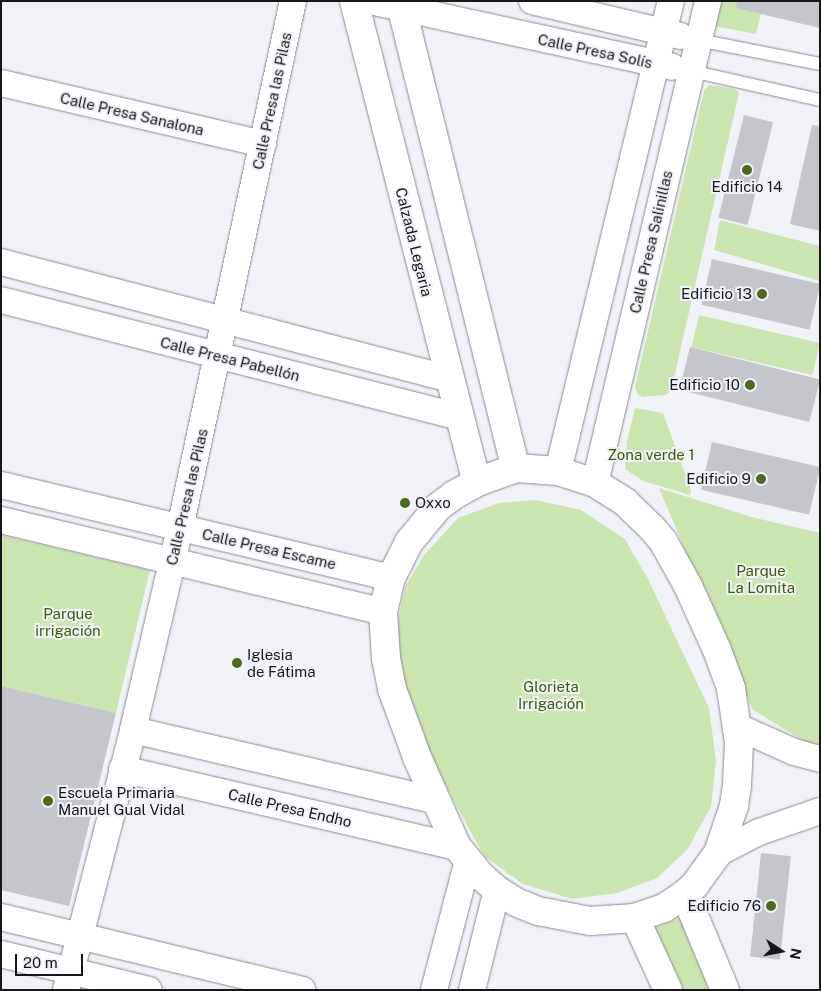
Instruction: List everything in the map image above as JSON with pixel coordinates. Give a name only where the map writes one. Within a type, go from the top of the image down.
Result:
[{"type":"main road","name":"Calzada Legaria","points":[[354,1],[449,379],[477,482]]},
{"type":"main road","points":[[401,5],[516,468]]},
{"type":"main road","points":[[516,468],[558,471],[595,483],[614,494],[637,513],[663,541],[676,561],[717,650],[731,688],[739,762],[734,806],[718,853],[695,885],[685,894],[664,908],[635,918],[590,921],[564,917],[531,908],[497,890],[480,876],[463,853],[437,801],[404,724],[392,689],[386,658],[383,612],[391,578],[408,542],[438,507],[477,482],[516,468]]},
{"type":"main road","points":[[685,894],[725,990]]},
{"type":"main road","points":[[635,918],[668,990]]},
{"type":"street","name":"Calle Presa las Pilas","points":[[68,980],[133,730],[180,528],[226,321],[293,1]]},
{"type":"street","name":"Calle Presa Solís","points":[[370,1],[401,5],[691,71]]},
{"type":"street","points":[[532,1],[698,40]]},
{"type":"street","points":[[558,471],[671,1]]},
{"type":"street","name":"Calle Presa Salinillas","points":[[595,483],[708,1]]},
{"type":"street","name":"Calle Presa Sanalona","points":[[1,83],[263,144]]},
{"type":"street","points":[[1,262],[449,379]]},
{"type":"street","name":"Calle Presa Pabellón","points":[[1,300],[459,417]]},
{"type":"street","name":"Calle Presa Escame","points":[[1,485],[391,578]]},
{"type":"street","points":[[1,520],[383,612]]},
{"type":"street","points":[[736,726],[794,752],[820,758]]},
{"type":"street","points":[[133,730],[437,801]]},
{"type":"street","name":"Calle Presa Endho","points":[[122,769],[463,853]]},
{"type":"street","points":[[718,853],[759,832],[820,811]]},
{"type":"street","points":[[434,990],[463,853]]},
{"type":"street","points":[[472,990],[497,890]]},
{"type":"street","points":[[1,917],[302,990]]},
{"type":"street","points":[[1,954],[68,980],[149,990]]},
{"type":"lane","points":[[698,40],[820,64]]},
{"type":"lane","name":"Calle Presa Solís","points":[[691,71],[820,100]]},
{"type":"green space","points":[[720,1],[764,1],[756,34],[714,26]]},
{"type":"green space","points":[[709,85],[735,89],[739,93],[671,391],[666,395],[643,397],[638,395],[635,387],[704,91]]},
{"type":"green space","points":[[720,220],[820,246],[820,281],[714,250]]},
{"type":"green space","points":[[699,315],[820,343],[812,375],[692,347]]},
{"type":"green space","name":"Zona verde 1","points":[[635,408],[663,413],[691,490],[690,495],[643,481],[625,469],[627,441]]},
{"type":"green space","name":"Parque La Lomita","points":[[659,488],[755,518],[820,533],[820,751],[752,709]]},
{"type":"green space","name":"Glorieta Irrigación","points":[[536,500],[581,510],[625,539],[648,579],[709,708],[716,760],[711,807],[687,850],[657,878],[617,893],[572,899],[523,884],[484,856],[425,748],[398,669],[396,630],[405,587],[424,555],[458,518],[499,503]]},
{"type":"green space","name":"Parque irrigación","points":[[1,535],[150,570],[116,713],[1,686]]},
{"type":"green space","points":[[688,915],[720,990],[680,990],[651,929]]},
{"type":"building","points":[[737,1],[820,1],[820,28],[736,8]]},
{"type":"building","name":"Edificio 14","points":[[744,115],[773,122],[747,225],[718,218]]},
{"type":"building","points":[[812,125],[820,126],[820,231],[790,224]]},
{"type":"building","name":"Edificio 13","points":[[712,259],[820,284],[810,330],[701,305]]},
{"type":"building","name":"Edificio 10","points":[[690,347],[820,379],[809,422],[679,390]]},
{"type":"building","name":"Edificio 9","points":[[712,442],[820,467],[809,515],[701,490]]},
{"type":"building","name":"Escuela Primaria Manuel Gual Vidal","points":[[1,686],[116,713],[69,906],[1,890]]},
{"type":"building","name":"Edificio 76","points":[[761,853],[791,856],[780,960],[750,956]]},
{"type":"place","name":"Edificio 14","points":[[747,170]]},
{"type":"place","name":"Edificio 13","points":[[762,294]]},
{"type":"place","name":"Edificio 10","points":[[750,385]]},
{"type":"place","name":"Edificio 9","points":[[761,479]]},
{"type":"place","name":"Oxxo","points":[[405,503]]},
{"type":"place","name":"Iglesia de Fátima","points":[[237,663]]},
{"type":"place","name":"Escuela Primaria Manuel Gual Vidal","points":[[48,801]]},
{"type":"place","name":"Edificio 76","points":[[771,906]]}]
